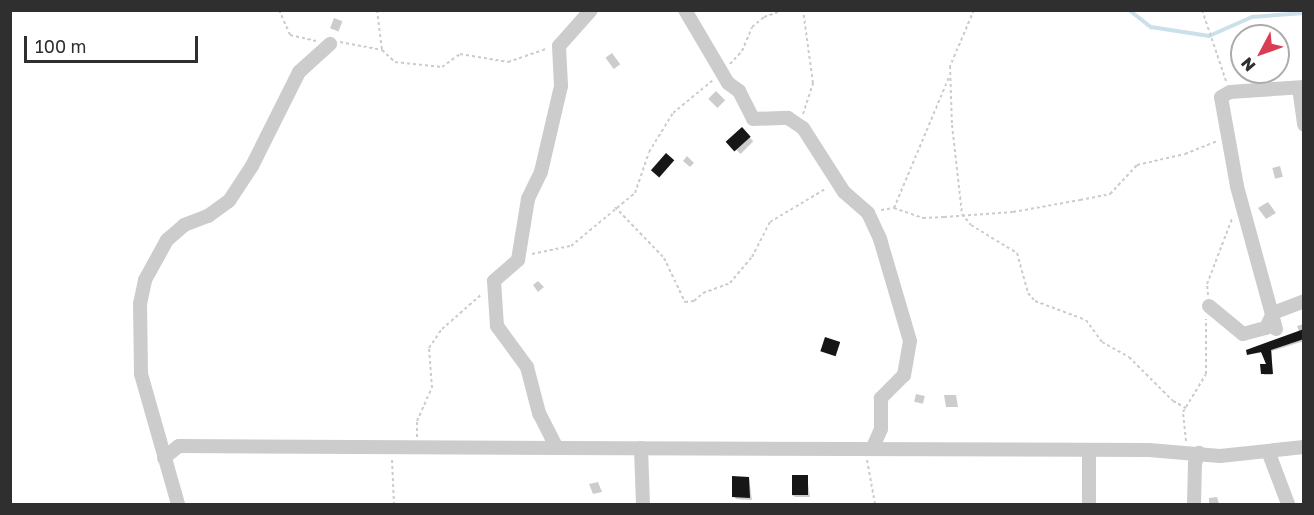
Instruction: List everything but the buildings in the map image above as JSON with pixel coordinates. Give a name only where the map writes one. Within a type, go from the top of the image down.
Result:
[{"type":"street","points":[[557,448],[539,413],[527,367],[497,326],[494,280],[518,260],[528,199],[540,172],[561,86],[559,46],[591,10]]},
{"type":"street","points":[[685,10],[723,73],[739,91],[753,119],[788,118],[805,131],[837,183],[868,213],[880,239],[910,341],[904,375],[881,398],[881,429],[872,448]]},
{"type":"street","points":[[178,504],[141,374],[140,304],[145,280],[167,240],[184,225],[229,201],[252,166],[300,72],[330,44]]},
{"type":"street","points":[[1276,329],[1243,205],[1221,97],[1230,92],[1301,88],[1304,125]]},
{"type":"street","points":[[1209,306],[1243,334],[1266,328],[1273,314],[1304,301]]},
{"type":"street","points":[[164,458],[179,446],[393,449],[1089,450],[1195,453],[1220,456],[1304,447]]},
{"type":"street","points":[[641,448],[643,504]]},
{"type":"street","points":[[1089,450],[1089,504]]},
{"type":"street","points":[[1268,451],[1288,504]]},
{"type":"street","points":[[1194,504],[1195,453]]},
{"type":"path","points":[[279,10],[290,35],[330,44],[336,40],[382,50],[395,62],[442,67],[460,54],[508,62],[559,46]]},
{"type":"path","points":[[377,10],[382,50]]},
{"type":"path","points":[[518,260],[571,246],[634,193],[649,152],[673,113],[723,73],[742,51],[752,27],[765,17],[784,10]]},
{"type":"path","points":[[803,10],[813,83],[812,93],[803,107],[805,131]]},
{"type":"path","points":[[894,208],[974,10]]},
{"type":"path","points":[[1202,10],[1230,92]]},
{"type":"path","points":[[950,74],[962,214],[971,225],[1017,253],[1028,293],[1035,301],[1086,320],[1102,342],[1129,357],[1173,401],[1186,408]]},
{"type":"path","points":[[868,213],[894,208],[923,218],[1013,212],[1110,194],[1137,165],[1185,154],[1228,135]]},
{"type":"path","points":[[615,207],[664,258],[685,302],[694,301],[703,293],[730,283],[752,257],[770,222],[837,183]]},
{"type":"path","points":[[1195,453],[1183,432],[1186,408],[1206,374],[1209,306],[1207,284],[1227,230],[1243,205]]},
{"type":"path","points":[[409,449],[432,388],[429,348],[442,329],[458,320],[494,280]]},
{"type":"path","points":[[872,448],[866,469],[875,504]]},
{"type":"path","points":[[393,449],[390,472],[394,504]]},
{"type":"waterway","points":[[1129,10],[1151,27],[1209,36],[1252,17],[1304,13]]}]
